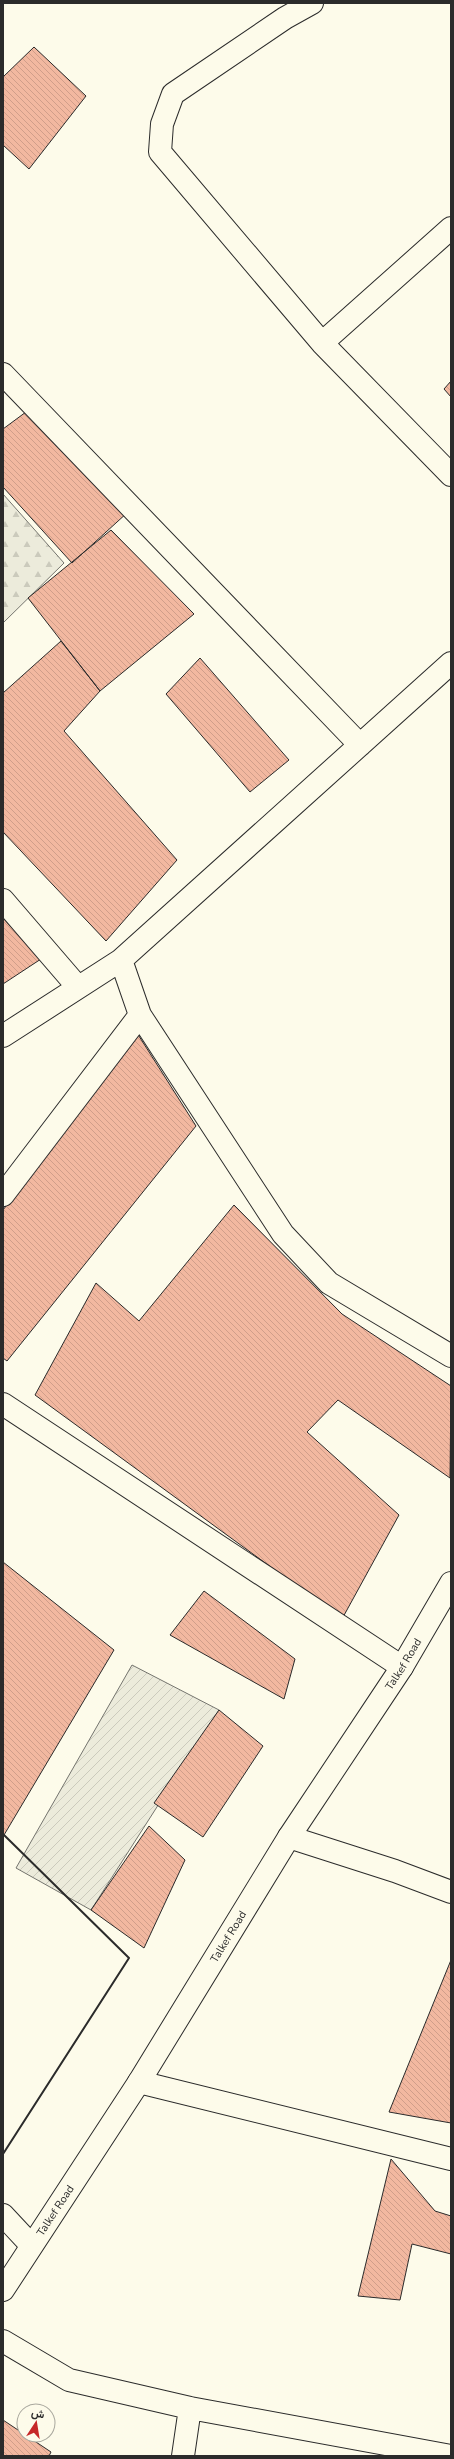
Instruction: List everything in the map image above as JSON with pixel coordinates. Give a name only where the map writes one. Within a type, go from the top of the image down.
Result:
[{"type":"street","points":[[312,3],[285,18],[173,94],[162,124],[160,152],[322,343],[451,475]]},
{"type":"street","points":[[322,343],[451,228]]},
{"type":"street","points":[[3,374],[360,745]]},
{"type":"street","points":[[3,1036],[78,986],[121,960],[360,745],[443,682],[451,662]]},
{"type":"street","points":[[3,900],[78,986]]},
{"type":"street","points":[[121,960],[140,1015],[283,1234],[329,1283],[451,1356]]},
{"type":"street","points":[[3,1195],[140,1015]]},
{"type":"street","points":[[3,1404],[402,1667]]},
{"type":"street","name":"Talkef Road","points":[[3,2290],[139,2082],[289,1837],[402,1667],[451,1583]]},
{"type":"street","points":[[289,1837],[394,1871],[451,1892]]},
{"type":"street","points":[[139,2082],[451,2159]]},
{"type":"street","points":[[3,2215],[31,2245]]},
{"type":"street","points":[[3,2341],[69,2380],[190,2408],[451,2456]]},
{"type":"street","points":[[183,2456],[190,2408]]},
{"type":"green space","points":[[3,494],[64,563],[3,623]]},
{"type":"green space","points":[[132,1665],[219,1710],[91,1910],[16,1868]]},
{"type":"building","points":[[34,47],[86,96],[29,169],[3,145],[3,77]]},
{"type":"building","points":[[451,381],[451,397],[444,389]]},
{"type":"building","points":[[30,409],[128,512],[72,563],[3,487],[3,429]]},
{"type":"building","points":[[111,530],[194,614],[100,691],[28,598]]},
{"type":"building","points":[[61,641],[100,691],[64,731],[177,860],[106,941],[3,832],[3,693]]},
{"type":"building","points":[[200,658],[289,760],[250,792],[166,694]]},
{"type":"building","points":[[3,918],[41,959],[3,984]]},
{"type":"building","points":[[137,1033],[196,1126],[7,1361],[3,1358],[3,1210]]},
{"type":"building","points":[[234,1205],[342,1314],[451,1386],[450,1478],[338,1400],[307,1432],[399,1515],[342,1619],[35,1395],[96,1283],[139,1321]]},
{"type":"building","points":[[3,1562],[114,1650],[4,1835],[3,1835]]},
{"type":"building","points":[[204,1591],[295,1659],[284,1699],[170,1635]]},
{"type":"building","points":[[219,1710],[263,1746],[203,1837],[154,1803]]},
{"type":"building","points":[[149,1826],[185,1860],[144,1948],[91,1910]]},
{"type":"building","points":[[451,1960],[451,2123],[389,2112]]},
{"type":"building","points":[[391,2159],[435,2211],[451,2216],[451,2254],[412,2244],[400,2300],[358,2296]]},
{"type":"building","points":[[3,2420],[16,2429],[16,2443],[38,2443],[51,2452],[49,2456],[3,2456]]},
{"type":"wall","points":[[3,2154],[129,1958],[4,1835]]}]
